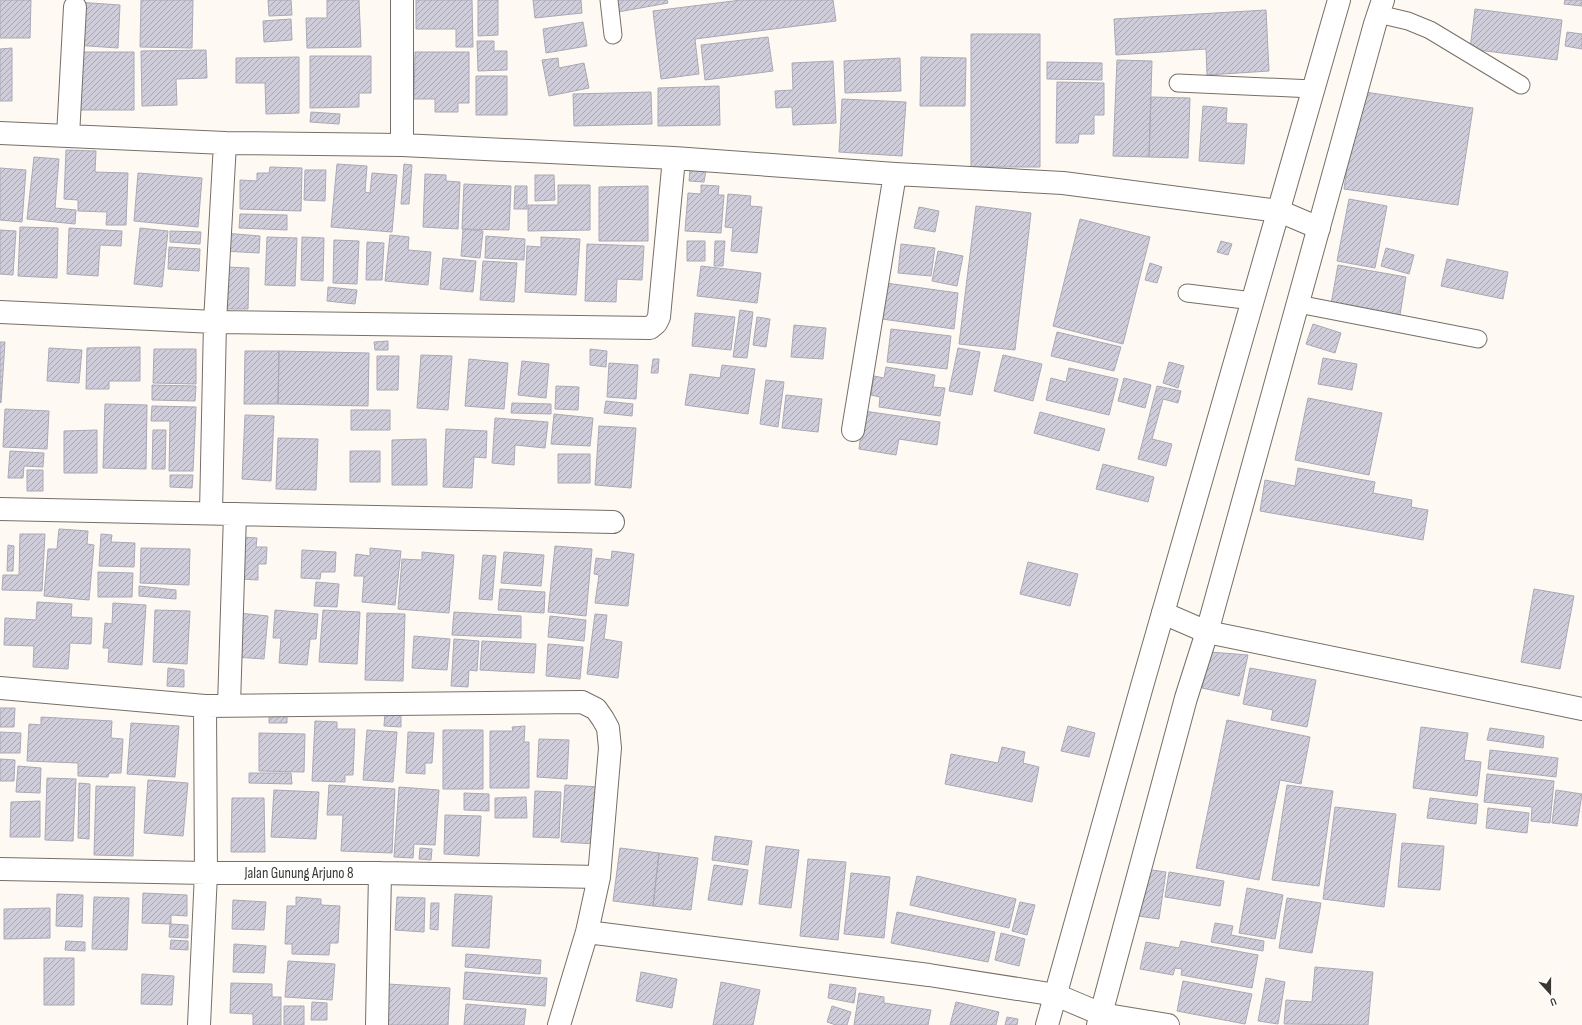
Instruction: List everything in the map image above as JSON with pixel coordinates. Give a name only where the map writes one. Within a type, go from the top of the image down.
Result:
[{"type":"street","points":[[402,0],[402,145]]},
{"type":"street","points":[[1047,1025],[1163,613],[1339,0]]},
{"type":"street","points":[[68,136],[75,7]]},
{"type":"street","points":[[1099,1020],[1186,698],[1208,632],[1381,7]]},
{"type":"street","points":[[0,133],[225,143],[402,145],[674,158],[895,174],[1063,184],[1279,211],[1319,228]]},
{"type":"street","points":[[211,513],[214,322],[225,143]]},
{"type":"street","points":[[0,312],[214,322],[650,328],[656,323],[659,317],[674,158]]},
{"type":"street","points":[[853,430],[895,174]]},
{"type":"street","points":[[0,509],[613,522]]},
{"type":"street","points":[[229,705],[235,514]]},
{"type":"street","points":[[1163,613],[1208,632],[1582,709]]},
{"type":"street","points":[[0,688],[205,706],[582,702],[596,709],[608,728],[610,748],[599,877],[587,932],[560,1025]]},
{"type":"street","points":[[199,1025],[206,873],[205,706]]},
{"type":"street","name":"Jalan Gunung Arjuno 8","points":[[0,869],[206,873],[380,873],[599,877]]},
{"type":"street","points":[[377,1025],[380,873]]},
{"type":"street","points":[[587,932],[929,975],[1056,995],[1099,1020],[1168,1025]]},
{"type":"lane","points":[[609,0],[613,35]]},
{"type":"lane","points":[[1381,7],[1408,21],[1430,30],[1521,85]]},
{"type":"lane","points":[[1178,83],[1313,89]]},
{"type":"lane","points":[[1187,293],[1253,301]]},
{"type":"lane","points":[[1298,304],[1478,340]]},
{"type":"building","points":[[0,0],[31,0],[30,38],[0,38]]},
{"type":"building","points":[[141,0],[193,0],[192,48],[140,47]]},
{"type":"building","points":[[268,0],[291,0],[292,15],[269,16]]},
{"type":"building","points":[[327,0],[359,0],[361,47],[307,48],[306,18],[327,18]]},
{"type":"building","points":[[416,0],[472,0],[473,47],[456,47],[456,29],[416,29]]},
{"type":"building","points":[[478,0],[498,0],[498,35],[478,36]]},
{"type":"building","points":[[533,0],[581,0],[582,13],[535,18]]},
{"type":"building","points":[[617,0],[667,0],[668,3],[618,12]]},
{"type":"building","points":[[741,0],[833,0],[836,21],[695,39],[699,74],[661,79],[653,11]]},
{"type":"building","points":[[1565,0],[1582,0],[1582,6],[1564,4]]},
{"type":"building","points":[[76,2],[120,5],[118,48],[74,45]]},
{"type":"building","points":[[1475,9],[1562,20],[1557,60],[1470,49]]},
{"type":"building","points":[[1266,10],[1269,71],[1207,75],[1206,49],[1116,55],[1114,19]]},
{"type":"building","points":[[291,19],[292,40],[264,42],[263,21]]},
{"type":"building","points":[[583,22],[587,46],[546,53],[543,29]]},
{"type":"building","points":[[1567,32],[1582,34],[1582,49],[1565,46]]},
{"type":"building","points":[[971,34],[1040,34],[1040,167],[971,167]]},
{"type":"building","points":[[768,37],[773,71],[705,80],[701,45]]},
{"type":"building","points":[[477,41],[494,41],[494,51],[507,51],[507,70],[478,71]]},
{"type":"building","points":[[12,48],[12,101],[0,101],[0,49]]},
{"type":"building","points":[[206,50],[207,78],[176,79],[177,105],[142,106],[141,51]]},
{"type":"building","points":[[77,52],[134,52],[134,110],[76,110]]},
{"type":"building","points":[[415,52],[469,52],[469,103],[458,103],[458,112],[435,112],[435,99],[414,99]]},
{"type":"building","points":[[310,56],[371,56],[371,93],[359,93],[359,107],[310,108]]},
{"type":"building","points":[[299,57],[299,113],[266,114],[265,83],[236,83],[236,58]]},
{"type":"building","points":[[921,57],[966,58],[965,106],[920,106]]},
{"type":"building","points":[[558,58],[559,68],[584,63],[589,88],[549,96],[542,60]]},
{"type":"building","points":[[900,58],[901,91],[845,93],[844,61]]},
{"type":"building","points":[[1117,60],[1152,61],[1149,157],[1113,156]]},
{"type":"building","points":[[833,61],[836,123],[793,125],[792,107],[776,108],[775,91],[793,90],[792,63]]},
{"type":"building","points":[[1047,62],[1102,63],[1102,80],[1047,79]]},
{"type":"building","points":[[476,76],[507,76],[507,115],[476,115]]},
{"type":"building","points":[[1057,82],[1104,83],[1104,115],[1094,115],[1094,134],[1079,134],[1078,143],[1056,143]]},
{"type":"building","points":[[719,86],[720,125],[658,126],[658,88]]},
{"type":"building","points":[[1358,91],[1473,108],[1458,205],[1344,189]]},
{"type":"building","points":[[651,92],[652,124],[574,126],[573,94]]},
{"type":"building","points":[[1151,97],[1190,98],[1188,158],[1149,157]]},
{"type":"building","points":[[842,99],[906,102],[902,156],[839,152]]},
{"type":"building","points":[[1203,106],[1227,108],[1226,123],[1247,124],[1244,164],[1199,161]]},
{"type":"building","points":[[311,112],[340,114],[339,124],[310,122]]},
{"type":"building","points":[[66,150],[96,151],[95,172],[128,173],[126,225],[106,225],[107,212],[78,211],[78,200],[64,199]]},
{"type":"building","points":[[34,157],[59,159],[55,208],[76,210],[75,224],[27,219]]},
{"type":"building","points":[[337,164],[367,166],[365,192],[370,193],[372,173],[397,175],[392,232],[331,227]]},
{"type":"building","points":[[404,164],[412,165],[409,204],[401,204]]},
{"type":"building","points":[[270,167],[302,168],[301,211],[240,209],[240,180],[257,181],[257,173],[269,173]]},
{"type":"building","points":[[0,168],[26,170],[22,222],[0,220]]},
{"type":"building","points":[[690,169],[706,170],[704,182],[689,181]]},
{"type":"building","points":[[305,170],[326,170],[325,201],[304,200]]},
{"type":"building","points":[[138,173],[202,178],[198,227],[134,221]]},
{"type":"building","points":[[425,174],[446,175],[446,181],[460,182],[458,229],[423,227]]},
{"type":"building","points":[[535,175],[554,175],[555,200],[535,201]]},
{"type":"building","points":[[464,184],[511,186],[509,230],[462,229]]},
{"type":"building","points":[[558,185],[590,185],[590,230],[528,231],[528,205],[558,205]]},
{"type":"building","points":[[701,185],[719,186],[718,195],[724,195],[721,233],[685,231],[688,193],[701,194]]},
{"type":"building","points":[[515,186],[527,186],[527,209],[514,209]]},
{"type":"building","points":[[648,186],[648,241],[599,241],[599,187]]},
{"type":"building","points":[[728,194],[751,196],[750,206],[762,207],[757,253],[731,251],[733,228],[725,227]]},
{"type":"building","points":[[1349,199],[1387,206],[1375,268],[1337,261]]},
{"type":"building","points":[[976,206],[1031,213],[1015,350],[959,344]]},
{"type":"building","points":[[919,207],[939,211],[935,232],[914,228]]},
{"type":"building","points":[[240,214],[287,215],[287,230],[239,228]]},
{"type":"building","points":[[1080,219],[1150,237],[1123,344],[1053,326]]},
{"type":"building","points":[[20,227],[58,228],[57,278],[18,276]]},
{"type":"building","points":[[69,228],[122,231],[121,246],[100,245],[98,276],[67,274]]},
{"type":"building","points":[[140,228],[168,231],[162,287],[134,284]]},
{"type":"building","points":[[463,229],[483,231],[480,258],[461,256]]},
{"type":"building","points":[[0,230],[16,231],[13,275],[0,274]]},
{"type":"building","points":[[170,231],[201,232],[200,244],[170,242]]},
{"type":"building","points":[[224,233],[260,236],[259,253],[223,251]]},
{"type":"building","points":[[390,235],[409,237],[408,250],[431,252],[428,285],[385,281]]},
{"type":"building","points":[[486,236],[525,239],[524,260],[485,258]]},
{"type":"building","points":[[267,237],[297,238],[295,286],[265,285]]},
{"type":"building","points":[[302,237],[324,238],[323,281],[301,280]]},
{"type":"building","points":[[541,237],[580,239],[576,295],[525,292],[527,246],[541,247]]},
{"type":"building","points":[[334,240],[359,241],[357,284],[333,283]]},
{"type":"building","points":[[687,241],[705,241],[705,261],[687,261]]},
{"type":"building","points":[[715,241],[725,241],[723,266],[714,266]]},
{"type":"building","points":[[1221,241],[1232,244],[1228,255],[1217,252]]},
{"type":"building","points":[[367,242],[384,243],[382,280],[366,280]]},
{"type":"building","points":[[587,244],[644,246],[642,280],[617,279],[616,302],[585,301]]},
{"type":"building","points":[[901,244],[935,248],[931,276],[898,273]]},
{"type":"building","points":[[169,247],[200,249],[199,271],[168,269]]},
{"type":"building","points":[[1386,248],[1414,255],[1409,274],[1381,266]]},
{"type":"building","points":[[938,251],[963,256],[957,286],[932,281]]},
{"type":"building","points":[[443,258],[476,261],[473,292],[440,289]]},
{"type":"building","points":[[1447,259],[1508,272],[1503,299],[1441,286]]},
{"type":"building","points":[[483,261],[517,263],[514,302],[480,300]]},
{"type":"building","points":[[1150,263],[1162,267],[1157,283],[1145,280]]},
{"type":"building","points":[[1338,265],[1406,277],[1400,315],[1331,304]]},
{"type":"building","points":[[701,266],[761,273],[757,303],[697,296]]},
{"type":"building","points":[[227,267],[249,268],[248,309],[226,309]]},
{"type":"building","points":[[886,283],[958,293],[954,329],[882,319]]},
{"type":"building","points":[[328,287],[357,290],[355,304],[327,301]]},
{"type":"building","points":[[740,310],[753,312],[747,358],[733,357]]},
{"type":"building","points":[[695,313],[735,317],[731,350],[692,346]]},
{"type":"building","points":[[757,317],[770,319],[766,347],[753,345]]},
{"type":"building","points":[[1313,324],[1341,333],[1335,353],[1306,344]]},
{"type":"building","points":[[794,325],[826,328],[823,359],[791,357]]},
{"type":"building","points":[[891,329],[951,336],[947,369],[887,362]]},
{"type":"building","points":[[1057,332],[1121,347],[1114,371],[1051,356]]},
{"type":"building","points":[[388,341],[388,350],[375,350],[374,342]]},
{"type":"building","points":[[0,342],[5,342],[1,403],[0,402]]},
{"type":"building","points":[[140,347],[140,381],[109,381],[109,389],[86,389],[87,348]]},
{"type":"building","points":[[49,348],[82,350],[79,383],[47,381]]},
{"type":"building","points":[[958,348],[980,352],[972,395],[949,391]]},
{"type":"building","points":[[154,349],[196,349],[196,384],[153,383]]},
{"type":"building","points":[[590,349],[607,351],[606,367],[590,365]]},
{"type":"building","points":[[245,351],[279,351],[278,404],[244,404]]},
{"type":"building","points":[[279,351],[369,353],[368,406],[278,404]]},
{"type":"building","points":[[421,355],[452,356],[448,410],[417,408]]},
{"type":"building","points":[[1003,355],[1042,364],[1033,401],[994,391]]},
{"type":"building","points":[[377,356],[399,356],[398,390],[377,390]]},
{"type":"building","points":[[1323,358],[1357,364],[1352,390],[1318,384]]},
{"type":"building","points":[[469,359],[508,363],[504,409],[465,406]]},
{"type":"building","points":[[653,359],[659,359],[658,373],[651,373]]},
{"type":"building","points":[[522,361],[549,364],[546,398],[518,395]]},
{"type":"building","points":[[1169,362],[1184,366],[1178,388],[1163,383]]},
{"type":"building","points":[[609,363],[638,365],[636,399],[607,397]]},
{"type":"building","points":[[722,365],[755,369],[748,414],[685,405],[690,374],[720,378]]},
{"type":"building","points":[[886,367],[935,375],[933,387],[945,388],[940,416],[879,407],[880,397],[871,395],[874,376],[884,378]]},
{"type":"building","points":[[1069,368],[1118,379],[1109,415],[1046,400],[1051,378],[1066,382]]},
{"type":"building","points":[[1124,378],[1151,385],[1145,408],[1118,401]]},
{"type":"building","points":[[766,380],[784,382],[778,427],[760,424]]},
{"type":"building","points":[[152,385],[196,386],[195,401],[152,400]]},
{"type":"building","points":[[556,386],[579,387],[578,410],[555,409]]},
{"type":"building","points":[[1157,386],[1181,391],[1178,403],[1163,399],[1152,439],[1172,444],[1166,466],[1138,459]]},
{"type":"building","points":[[786,395],[822,399],[818,432],[782,428]]},
{"type":"building","points":[[1308,398],[1382,413],[1369,475],[1295,460]]},
{"type":"building","points":[[606,401],[633,404],[632,416],[604,413]]},
{"type":"building","points":[[512,403],[551,404],[551,414],[511,413]]},
{"type":"building","points":[[105,404],[147,405],[146,469],[103,468]]},
{"type":"building","points":[[152,406],[196,407],[193,471],[169,471],[170,421],[151,421]]},
{"type":"building","points":[[5,409],[49,411],[47,449],[3,447]]},
{"type":"building","points":[[351,410],[390,410],[390,430],[351,430]]},
{"type":"building","points":[[864,411],[940,422],[937,445],[899,439],[896,455],[859,449]]},
{"type":"building","points":[[1040,412],[1105,429],[1099,451],[1034,433]]},
{"type":"building","points":[[554,414],[593,418],[590,446],[551,444]]},
{"type":"building","points":[[245,415],[274,416],[271,481],[242,479]]},
{"type":"building","points":[[495,418],[548,422],[545,448],[515,445],[514,465],[492,463]]},
{"type":"building","points":[[599,426],[636,428],[631,488],[595,485]]},
{"type":"building","points":[[446,429],[487,431],[486,458],[474,457],[472,488],[443,487]]},
{"type":"building","points":[[97,430],[97,473],[64,473],[64,431]]},
{"type":"building","points":[[153,430],[166,430],[165,469],[152,469]]},
{"type":"building","points":[[278,438],[318,439],[316,490],[276,489]]},
{"type":"building","points":[[426,439],[427,485],[392,485],[392,440]]},
{"type":"building","points":[[10,451],[44,453],[43,467],[24,466],[23,478],[8,478]]},
{"type":"building","points":[[350,451],[380,451],[380,482],[350,482]]},
{"type":"building","points":[[558,454],[590,454],[590,483],[558,483]]},
{"type":"building","points":[[1103,464],[1154,477],[1148,502],[1096,489]]},
{"type":"building","points":[[1298,468],[1375,482],[1373,493],[1412,500],[1411,507],[1428,510],[1423,540],[1260,511],[1265,480],[1295,486]]},
{"type":"building","points":[[27,470],[43,470],[43,491],[27,491]]},
{"type":"building","points":[[170,475],[193,475],[192,488],[170,487]]},
{"type":"building","points":[[59,529],[88,531],[87,544],[94,545],[89,600],[44,596],[48,549],[57,549]]},
{"type":"building","points":[[20,534],[45,534],[42,591],[2,590],[3,575],[19,575]]},
{"type":"building","points":[[101,534],[112,535],[111,542],[135,543],[134,567],[99,566]]},
{"type":"building","points":[[242,537],[257,538],[256,547],[267,547],[266,564],[258,564],[258,580],[241,579]]},
{"type":"building","points":[[8,545],[14,546],[13,571],[7,571]]},
{"type":"building","points":[[555,546],[592,549],[586,616],[548,612]]},
{"type":"building","points":[[141,548],[190,549],[189,585],[140,583]]},
{"type":"building","points":[[370,548],[401,551],[395,605],[362,602],[364,576],[354,576],[356,554],[370,556]]},
{"type":"building","points":[[302,550],[336,552],[335,572],[321,572],[320,579],[301,578]]},
{"type":"building","points":[[612,551],[634,554],[628,606],[595,603],[599,575],[594,574],[596,558],[611,560]]},
{"type":"building","points":[[422,552],[454,555],[449,613],[398,609],[402,559],[422,560]]},
{"type":"building","points":[[504,552],[544,555],[541,586],[501,583]]},
{"type":"building","points":[[483,555],[496,556],[492,600],[479,599]]},
{"type":"building","points":[[1028,562],[1078,574],[1070,606],[1020,594]]},
{"type":"building","points":[[98,572],[133,573],[132,597],[98,597]]},
{"type":"building","points":[[316,582],[339,584],[337,607],[314,606]]},
{"type":"building","points":[[139,586],[176,590],[176,599],[139,596]]},
{"type":"building","points":[[500,589],[545,592],[544,613],[498,610]]},
{"type":"building","points":[[1534,589],[1574,596],[1560,669],[1521,662]]},
{"type":"building","points":[[37,602],[72,604],[71,617],[92,618],[91,644],[70,643],[68,669],[33,667],[34,646],[4,645],[5,618],[36,620]]},
{"type":"building","points":[[113,603],[146,605],[142,665],[108,662],[109,648],[103,648],[105,623],[112,624]]},
{"type":"building","points":[[155,610],[190,611],[187,664],[153,662]]},
{"type":"building","points":[[275,610],[318,614],[316,639],[310,639],[307,665],[279,663],[281,638],[273,638]]},
{"type":"building","points":[[323,610],[360,612],[357,664],[319,662]]},
{"type":"building","points":[[454,612],[521,616],[521,638],[452,635]]},
{"type":"building","points":[[239,613],[268,616],[264,659],[235,657]]},
{"type":"building","points":[[367,613],[405,614],[403,681],[365,680]]},
{"type":"building","points":[[595,614],[607,615],[604,639],[622,642],[618,678],[587,674]]},
{"type":"building","points":[[550,616],[586,620],[584,641],[548,637]]},
{"type":"building","points":[[414,636],[450,639],[447,670],[412,668]]},
{"type":"building","points":[[454,639],[479,641],[477,671],[469,670],[468,687],[451,686]]},
{"type":"building","points":[[482,641],[536,644],[534,673],[480,670]]},
{"type":"building","points":[[548,644],[583,647],[580,679],[546,676]]},
{"type":"building","points":[[1210,652],[1248,655],[1239,696],[1202,688]]},
{"type":"building","points":[[168,668],[184,670],[184,687],[167,686]]},
{"type":"building","points":[[1250,668],[1316,680],[1307,727],[1271,720],[1273,710],[1243,704]]},
{"type":"building","points":[[0,708],[15,708],[14,727],[0,727]]},
{"type":"building","points":[[287,709],[287,723],[269,723],[269,710]]},
{"type":"building","points":[[385,712],[401,714],[401,727],[384,726]]},
{"type":"building","points":[[41,717],[112,721],[111,738],[123,739],[121,773],[109,773],[108,777],[78,776],[78,763],[27,761],[29,724],[41,725]]},
{"type":"building","points":[[1227,720],[1310,737],[1301,784],[1280,780],[1259,880],[1196,868]]},
{"type":"building","points":[[315,721],[337,722],[337,729],[355,729],[353,775],[345,775],[345,782],[312,781]]},
{"type":"building","points":[[131,723],[179,726],[175,777],[127,774]]},
{"type":"building","points":[[525,726],[524,742],[529,742],[529,788],[490,788],[490,731],[513,731],[512,727]]},
{"type":"building","points":[[1068,726],[1095,733],[1089,757],[1061,751]]},
{"type":"building","points":[[1421,727],[1468,733],[1464,760],[1481,762],[1477,796],[1413,788]]},
{"type":"building","points":[[1490,728],[1544,736],[1543,748],[1487,740]]},
{"type":"building","points":[[367,730],[397,732],[393,782],[363,780]]},
{"type":"building","points":[[443,730],[483,730],[483,789],[443,789]]},
{"type":"building","points":[[0,732],[21,733],[20,753],[0,753]]},
{"type":"building","points":[[408,732],[434,733],[432,763],[425,763],[425,774],[406,773]]},
{"type":"building","points":[[259,733],[305,734],[304,772],[259,771]]},
{"type":"building","points":[[539,739],[569,740],[567,779],[537,777]]},
{"type":"building","points":[[1002,747],[1025,752],[1023,763],[1039,767],[1032,802],[945,784],[951,754],[998,763]]},
{"type":"building","points":[[1490,750],[1558,758],[1556,777],[1488,769]]},
{"type":"building","points":[[0,759],[15,760],[14,781],[0,781]]},
{"type":"building","points":[[18,766],[41,768],[40,793],[16,792]]},
{"type":"building","points":[[249,773],[291,773],[292,784],[249,783]]},
{"type":"building","points":[[1487,774],[1554,781],[1550,823],[1531,821],[1532,807],[1484,802]]},
{"type":"building","points":[[47,778],[76,779],[73,841],[45,840]]},
{"type":"building","points":[[148,780],[188,783],[183,836],[144,833]]},
{"type":"building","points":[[79,783],[90,784],[89,839],[78,838]]},
{"type":"building","points":[[329,785],[395,789],[392,853],[341,851],[343,815],[327,815]]},
{"type":"building","points":[[565,785],[600,787],[596,844],[561,842]]},
{"type":"building","points":[[1287,785],[1333,791],[1319,886],[1272,880]]},
{"type":"building","points":[[96,786],[135,787],[133,856],[94,855]]},
{"type":"building","points":[[399,787],[439,790],[435,845],[414,844],[413,858],[394,857]]},
{"type":"building","points":[[274,790],[319,792],[316,839],[271,837]]},
{"type":"building","points":[[1556,790],[1582,794],[1577,826],[1552,823]]},
{"type":"building","points":[[535,791],[561,792],[559,838],[533,837]]},
{"type":"building","points":[[464,793],[489,794],[489,811],[464,810]]},
{"type":"building","points":[[526,797],[527,818],[495,818],[495,798]]},
{"type":"building","points":[[232,798],[264,798],[265,852],[231,852]]},
{"type":"building","points":[[1430,798],[1478,804],[1476,824],[1427,818]]},
{"type":"building","points":[[40,801],[40,837],[10,837],[11,802]]},
{"type":"building","points":[[1335,807],[1396,814],[1384,907],[1323,899]]},
{"type":"building","points":[[1488,808],[1529,813],[1527,833],[1486,828]]},
{"type":"building","points":[[445,815],[481,816],[479,856],[444,854]]},
{"type":"building","points":[[715,836],[752,841],[748,865],[712,860]]},
{"type":"building","points":[[1402,843],[1444,846],[1440,890],[1398,887]]},
{"type":"building","points":[[766,846],[799,850],[791,908],[759,904]]},
{"type":"building","points":[[420,848],[432,849],[431,860],[419,859]]},
{"type":"building","points":[[620,848],[659,853],[653,906],[613,901]]},
{"type":"building","points":[[659,853],[698,858],[691,910],[653,906]]},
{"type":"building","points":[[808,859],[846,862],[838,940],[800,936]]},
{"type":"building","points":[[714,865],[748,870],[742,905],[708,900]]},
{"type":"building","points":[[1145,869],[1166,872],[1159,919],[1138,916]]},
{"type":"building","points":[[1169,872],[1224,881],[1220,906],[1165,897]]},
{"type":"building","points":[[851,873],[890,877],[884,938],[844,934]]},
{"type":"building","points":[[917,876],[1016,899],[1009,928],[910,905]]},
{"type":"building","points":[[1247,888],[1283,895],[1275,939],[1239,933]]},
{"type":"building","points":[[143,893],[187,895],[187,916],[171,915],[171,924],[142,923]]},
{"type":"building","points":[[57,894],[83,895],[82,927],[56,926]]},
{"type":"building","points":[[455,894],[492,896],[489,948],[452,946]]},
{"type":"building","points":[[94,897],[129,898],[127,950],[92,949]]},
{"type":"building","points":[[296,897],[321,899],[321,905],[340,906],[338,943],[330,943],[329,955],[292,954],[292,944],[285,944],[287,906],[296,906]]},
{"type":"building","points":[[397,897],[425,898],[424,932],[395,930]]},
{"type":"building","points":[[1287,898],[1321,903],[1312,953],[1279,948]]},
{"type":"building","points":[[233,900],[266,902],[264,930],[232,929]]},
{"type":"building","points":[[1020,902],[1035,905],[1027,935],[1012,931]]},
{"type":"building","points":[[431,903],[439,903],[438,930],[430,929]]},
{"type":"building","points":[[50,908],[50,938],[4,939],[4,909]]},
{"type":"building","points":[[897,912],[995,932],[988,962],[891,943]]},
{"type":"building","points":[[1215,923],[1233,926],[1231,935],[1264,941],[1263,951],[1211,942]]},
{"type":"building","points":[[170,924],[188,925],[188,938],[169,937]]},
{"type":"building","points":[[1001,933],[1025,939],[1019,966],[995,960]]},
{"type":"building","points":[[171,940],[188,941],[188,950],[170,949]]},
{"type":"building","points":[[66,941],[85,942],[85,951],[65,950]]},
{"type":"building","points":[[1181,941],[1258,955],[1252,988],[1181,975],[1182,969],[1175,968],[1173,975],[1140,969],[1146,942],[1179,948]]},
{"type":"building","points":[[234,944],[266,946],[264,973],[233,972]]},
{"type":"building","points":[[466,954],[541,960],[540,974],[465,967]]},
{"type":"building","points":[[44,958],[74,958],[74,1005],[44,1005]]},
{"type":"building","points":[[288,961],[335,964],[332,1000],[285,997]]},
{"type":"building","points":[[1315,967],[1373,972],[1368,1025],[1284,1024],[1286,1000],[1312,1002]]},
{"type":"building","points":[[465,972],[547,978],[545,1006],[463,999]]},
{"type":"building","points":[[641,972],[677,979],[672,1008],[636,1001]]},
{"type":"building","points":[[142,974],[174,976],[172,1005],[141,1004]]},
{"type":"building","points":[[1266,978],[1285,982],[1278,1024],[1258,1021]]},
{"type":"building","points":[[1183,981],[1252,994],[1245,1024],[1177,1011]]},
{"type":"building","points":[[721,982],[760,990],[753,1025],[713,1025]]},
{"type":"building","points":[[231,983],[272,984],[272,997],[281,997],[281,1025],[253,1025],[253,1014],[230,1013]]},
{"type":"building","points":[[388,984],[450,988],[448,1025],[386,1025]]},
{"type":"building","points":[[830,984],[856,988],[854,1003],[828,998]]},
{"type":"building","points":[[859,993],[884,997],[884,1003],[931,1010],[928,1025],[854,1025]]},
{"type":"building","points":[[312,1002],[327,1003],[327,1020],[311,1020]]},
{"type":"building","points":[[956,1002],[999,1012],[996,1025],[950,1025]]},
{"type":"building","points":[[466,1004],[526,1009],[524,1025],[464,1025]]},
{"type":"building","points":[[284,1006],[304,1006],[304,1025],[284,1025]]},
{"type":"building","points":[[832,1006],[851,1012],[847,1025],[836,1025],[827,1022]]},
{"type":"building","points":[[1007,1017],[1018,1019],[1017,1025],[1005,1025]]}]
